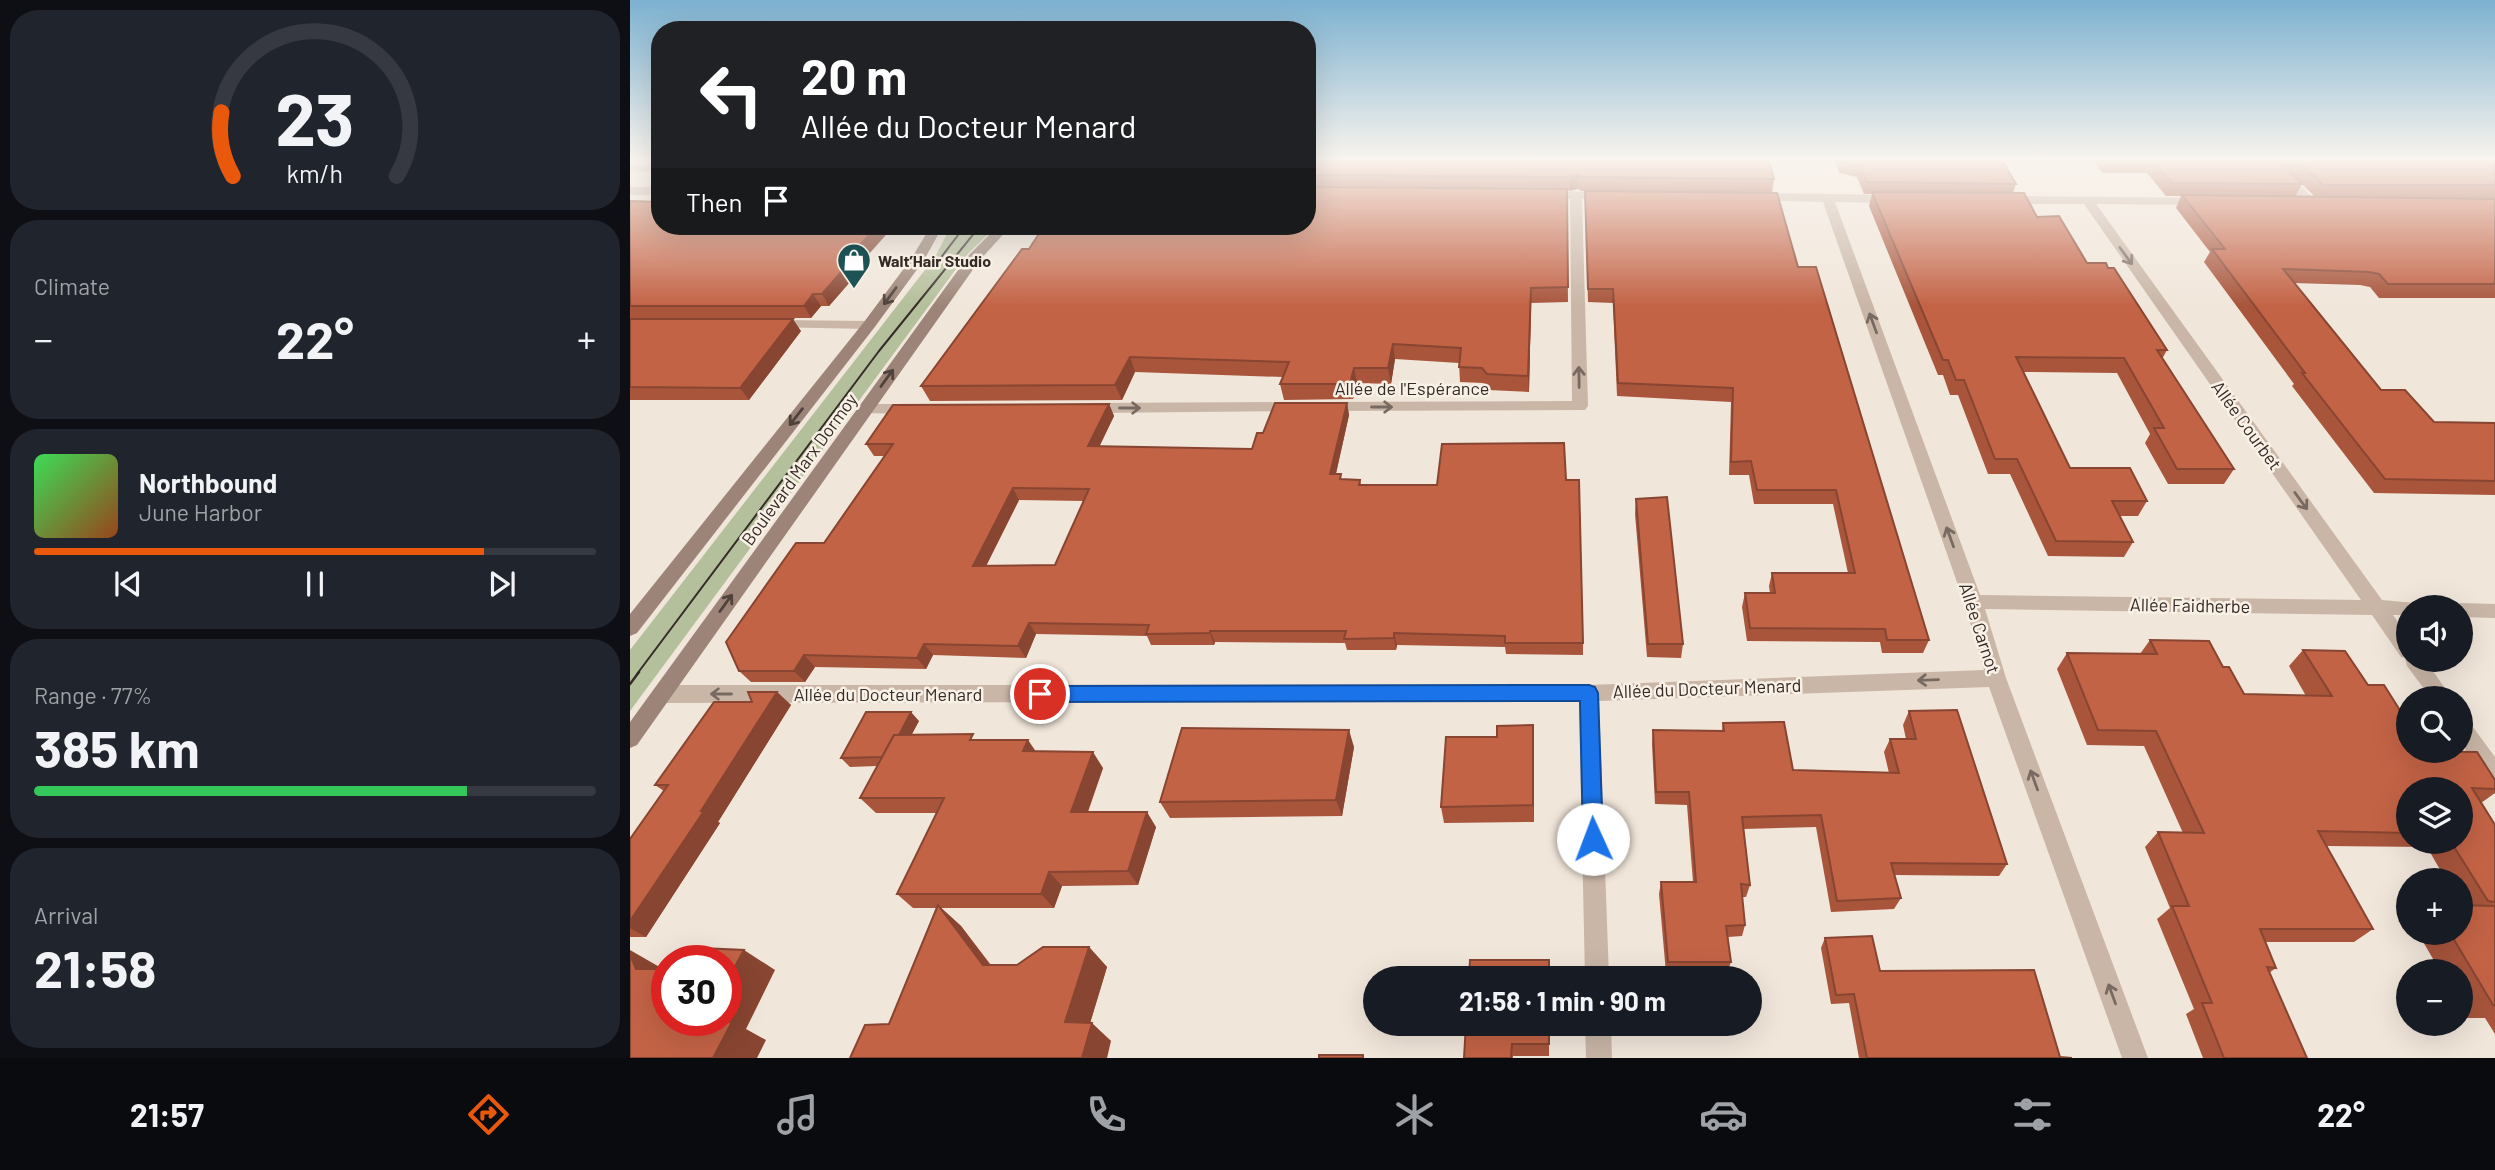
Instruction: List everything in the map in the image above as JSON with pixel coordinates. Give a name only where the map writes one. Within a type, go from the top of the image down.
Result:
[{"type":"main road","name":"Boulevard Marx Dormoy","points":[[630,628],[869,325],[917,260],[932,235]]},
{"type":"main road","name":"Boulevard Marx Dormoy","points":[[630,739],[974,258],[996,235]]},
{"type":"street","name":"Allée de l'Espérance","points":[[1081,408],[1580,407],[1576,207]]},
{"type":"street","name":"Allée Carnot","points":[[1831,207],[1973,602],[1996,678],[2135,1058]]},
{"type":"street","name":"Allée Courbet","points":[[2092,207],[2396,633]]},
{"type":"street","points":[[765,324],[869,325]]},
{"type":"street","points":[[866,409],[928,408]]},
{"type":"street","name":"Allée Faidherbe","points":[[1973,602],[2396,608]]},
{"type":"street","points":[[2473,610],[2495,611]]},
{"type":"street","name":"Allée du Docteur Menard","points":[[662,694],[1589,693],[1996,678]]},
{"type":"street","points":[[1589,693],[1597,966]]},
{"type":"street","points":[[2473,743],[2495,774]]},
{"type":"street","points":[[1598,1036],[1599,1058]]},
{"type":"green space","points":[[946,235],[987,235],[965,257],[630,711],[630,650],[935,257]]},
{"type":"building","points":[[630,207],[651,207],[651,235],[869,235],[858,247],[863,247],[822,294],[813,294],[804,306],[630,306]]},
{"type":"building","points":[[1316,207],[1567,207],[1568,287],[1531,288],[1528,376],[1487,374],[1482,368],[1459,367],[1461,348],[1393,344],[1388,368],[1354,368],[1350,384],[1280,384],[1289,362],[1130,357],[1115,385],[921,386],[1022,249],[1029,249],[1038,235],[1316,235]]},
{"type":"building","points":[[1586,207],[1781,207],[1798,267],[1816,267],[1929,640],[1887,640],[1885,629],[1750,628],[1745,593],[1775,593],[1772,573],[1855,573],[1836,490],[1757,490],[1751,461],[1731,462],[1733,388],[1618,383],[1613,289],[1588,289]]},
{"type":"building","points":[[1878,207],[2032,207],[2037,217],[2059,216],[2087,263],[2106,263],[2108,268],[2114,268],[2167,350],[2157,350],[2234,469],[2177,469],[2154,428],[2164,428],[2124,358],[2016,357],[2070,468],[2130,468],[2147,501],[2112,501],[2133,542],[2056,541],[2017,459],[1995,459],[1964,380],[1956,380],[1948,360],[1943,360]]},
{"type":"building","points":[[2192,207],[2495,207],[2495,284],[2388,284],[2379,274],[2369,272],[2283,269],[2381,390],[2405,390],[2434,422],[2495,423],[2495,481],[2385,479],[2302,373],[2305,373],[2212,249],[2225,249]]},
{"type":"building","points":[[630,319],[793,319],[740,388],[630,387]]},
{"type":"building","points":[[1275,403],[1347,403],[1330,474],[1341,474],[1340,479],[1360,480],[1359,485],[1437,485],[1442,444],[1564,443],[1566,480],[1579,480],[1583,643],[1505,643],[1505,636],[1394,633],[1394,638],[1344,639],[1346,631],[1146,634],[1149,625],[1029,623],[1018,646],[924,644],[917,658],[804,655],[794,671],[739,671],[726,642],[796,543],[824,543],[893,444],[866,444],[893,405],[1109,404],[1088,446],[1252,449],[1257,433],[1263,433]],"holes":[[[1013,488],[1089,489],[1055,565],[973,566]]]},
{"type":"building","points":[[1667,497],[1683,644],[1648,644],[1636,499]]},
{"type":"building","points":[[2150,640],[2209,641],[2223,667],[2229,667],[2244,694],[2332,696],[2303,650],[2345,651],[2368,685],[2384,685],[2396,704],[2396,763],[2473,763],[2473,752],[2477,752],[2495,780],[2495,789],[2473,788],[2473,777],[2396,777],[2396,833],[2318,831],[2373,929],[2260,929],[2276,968],[2267,967],[2307,1058],[2224,1058],[2202,1003],[2212,1003],[2172,906],[2189,906],[2158,832],[2204,833],[2156,731],[2098,730],[2067,653],[2157,654]]},
{"type":"building","points":[[748,692],[777,692],[701,811],[704,811],[630,921],[630,839],[668,785],[655,785],[714,702],[752,702]]},
{"type":"building","points":[[1957,710],[2007,864],[1891,863],[1901,898],[1837,901],[1821,815],[1742,817],[1750,885],[1741,884],[1745,925],[1726,926],[1731,962],[1668,962],[1661,882],[1696,882],[1689,792],[1656,792],[1653,730],[1724,731],[1723,723],[1784,722],[1793,770],[1899,773],[1890,739],[1916,739],[1909,711]]},
{"type":"building","points":[[866,712],[911,712],[899,735],[894,735],[882,757],[841,758]]},
{"type":"building","points":[[1533,725],[1533,805],[1441,807],[1446,737],[1497,737],[1497,726]]},
{"type":"building","points":[[1182,728],[1349,730],[1336,800],[1160,802]]},
{"type":"building","points":[[973,734],[970,740],[1028,740],[1023,751],[1093,752],[1071,812],[1147,812],[1128,871],[1049,872],[1041,894],[897,894],[944,798],[860,798],[894,735]]},
{"type":"building","points":[[2473,790],[2495,825],[2495,902],[2488,901],[2473,877],[2473,868],[2467,868],[2459,854],[2473,854]]},
{"type":"building","points":[[938,905],[983,965],[1017,965],[1043,947],[1089,947],[1065,1022],[1092,1023],[1082,1058],[850,1058],[865,1025],[889,1024]]},
{"type":"building","points":[[2473,905],[2495,906],[2495,1005],[2473,972],[2473,959],[2466,959],[2457,945],[2473,945]]},
{"type":"building","points":[[1872,936],[1880,971],[2034,970],[2060,1057],[2072,1058],[1867,1058],[1854,994],[1836,995],[1825,938]]},
{"type":"building","points":[[630,955],[636,969],[651,969],[651,1036],[725,1036],[713,1058],[630,1058]]},
{"type":"building","points":[[1470,960],[1549,960],[1549,966],[1470,966]]},
{"type":"building","points":[[1465,1036],[1549,1036],[1549,1044],[1512,1044],[1511,1058],[1464,1058]]},
{"type":"building","points":[[1319,1055],[1363,1055],[1363,1058],[1319,1058]]},
{"type":"tram line","points":[[933,268],[958,235]]},
{"type":"tram line","points":[[637,674],[879,351],[973,235]]},
{"type":"tram line","points":[[630,684],[639,672]]},
{"type":"place","name":"Walt’Hair Studio","points":[[854,290]]},
{"type":"route","points":[[1040,694],[1589,693],[1593,839]]}]
